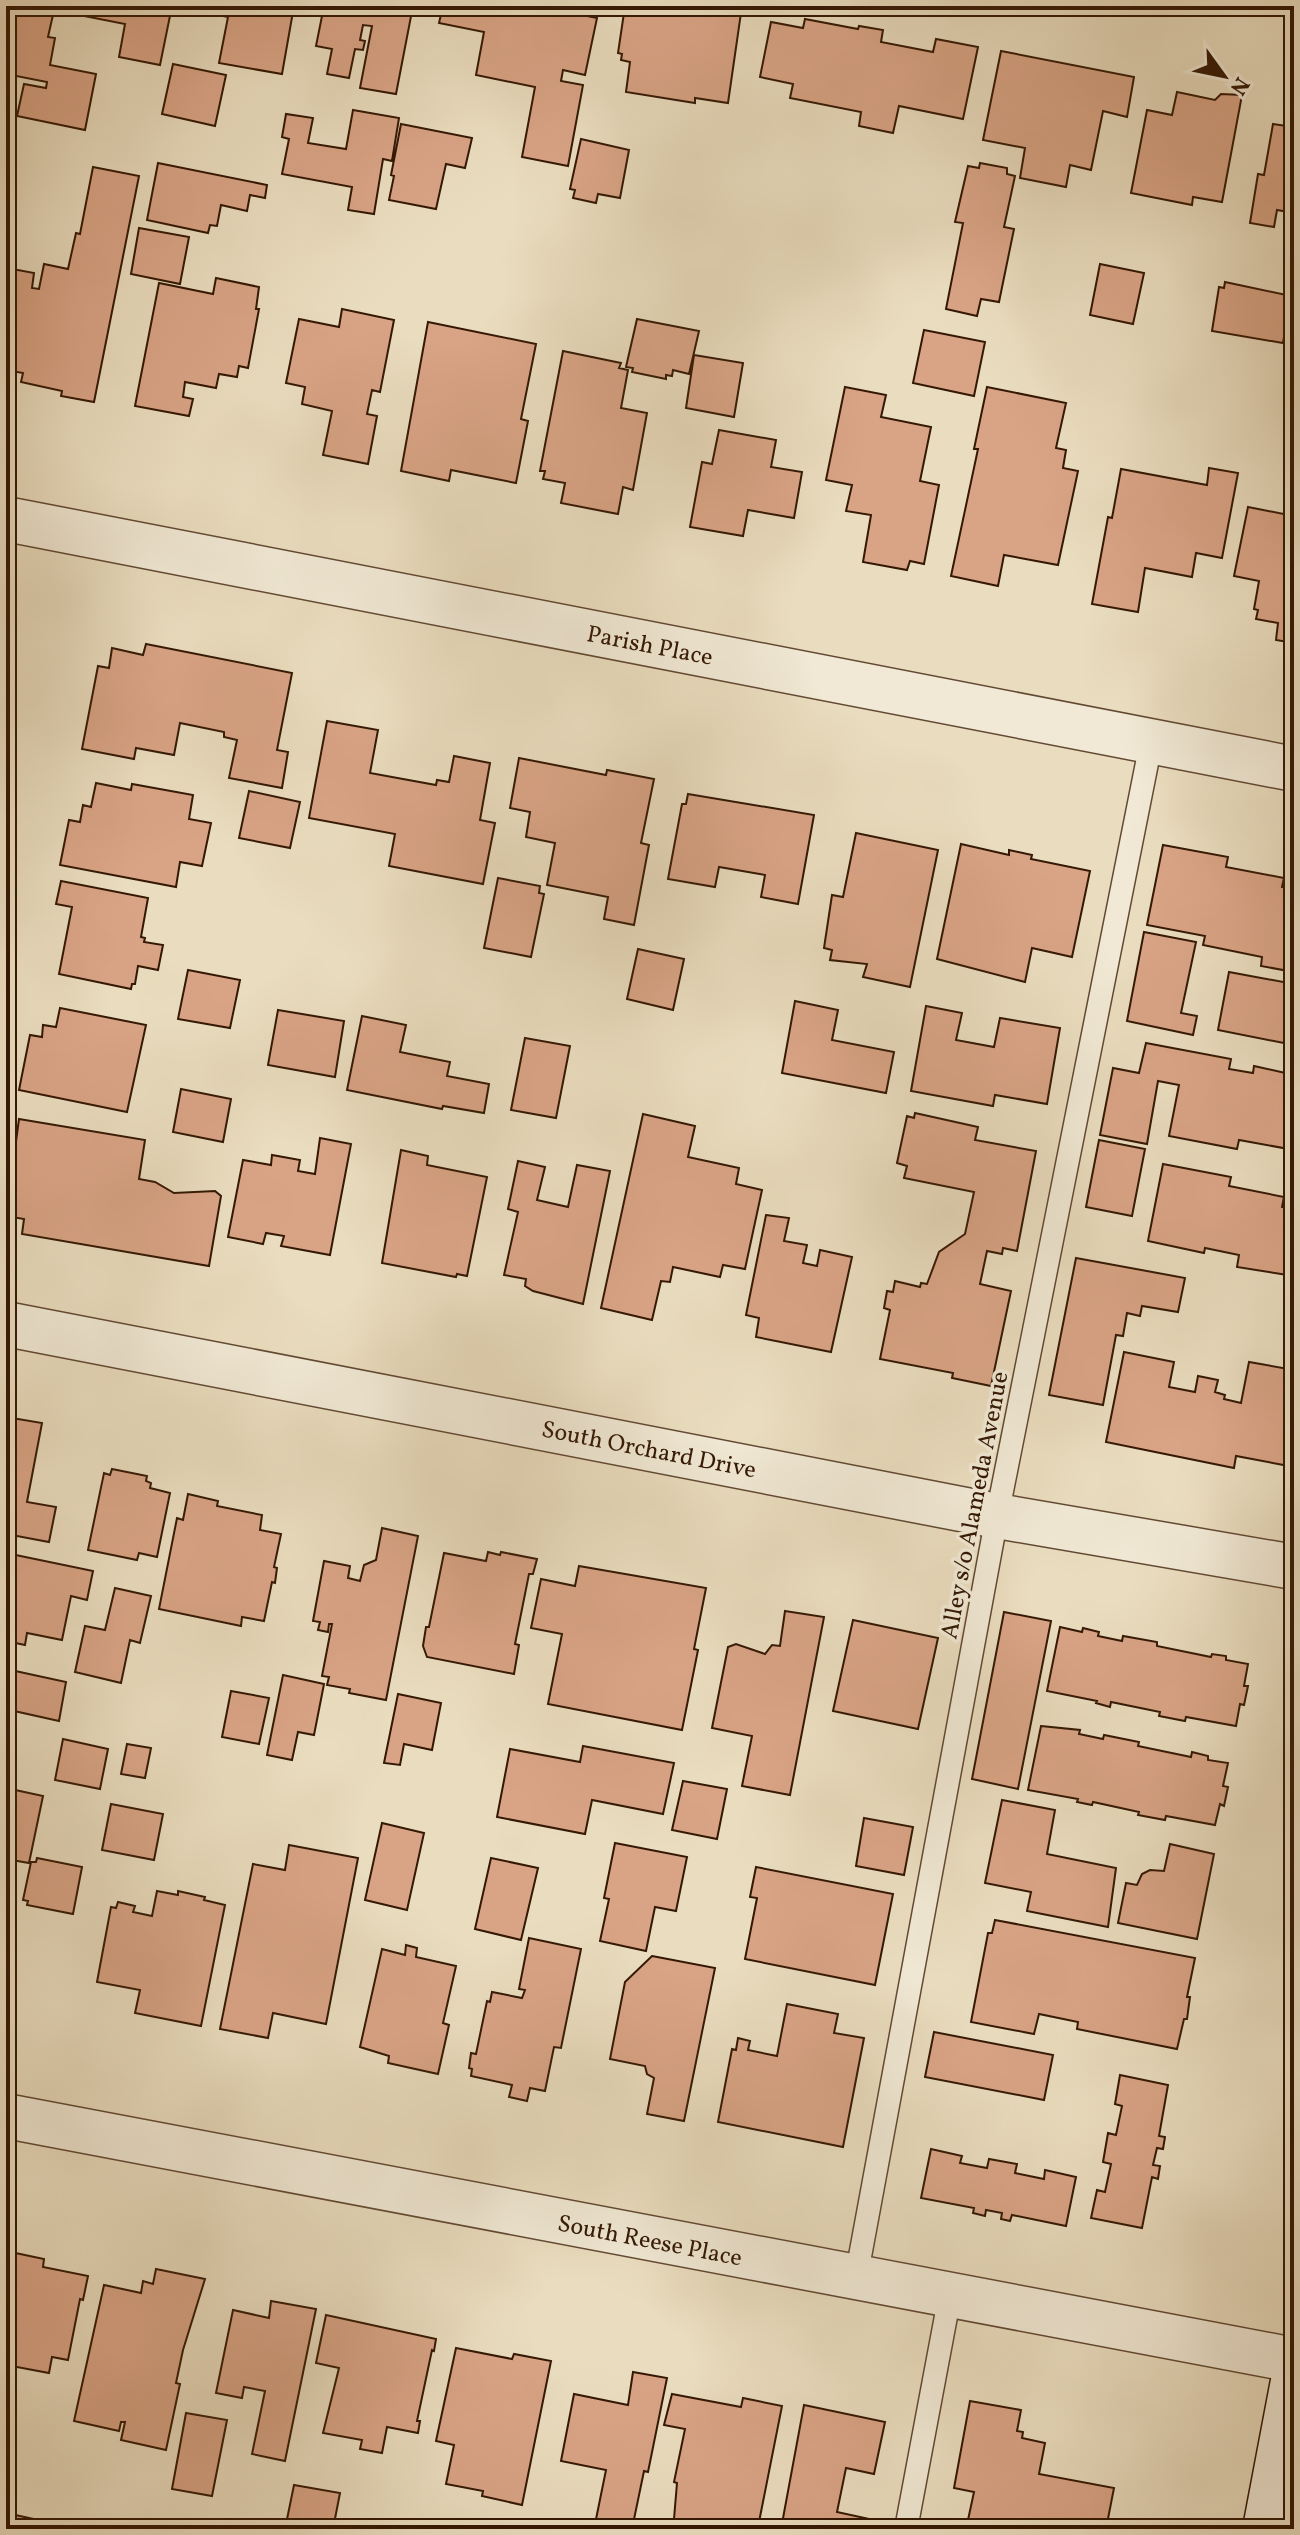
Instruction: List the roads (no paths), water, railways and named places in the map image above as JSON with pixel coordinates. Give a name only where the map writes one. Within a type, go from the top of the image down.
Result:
[{"type":"street","name":"Parish Place","points":[[6,519],[1294,769]]},
{"type":"street","name":"South Orchard Drive","points":[[6,1324],[997,1516],[1294,1567]]},
{"type":"street","name":"South Reese Place","points":[[6,2116],[1294,2360]]},
{"type":"street","points":[[1265,2529],[1294,2376]]},
{"type":"lane","name":"Alley s/o Alameda Avenue","points":[[856,2278],[997,1516],[1151,743]]},
{"type":"lane","points":[[906,2529],[950,2295]]}]
